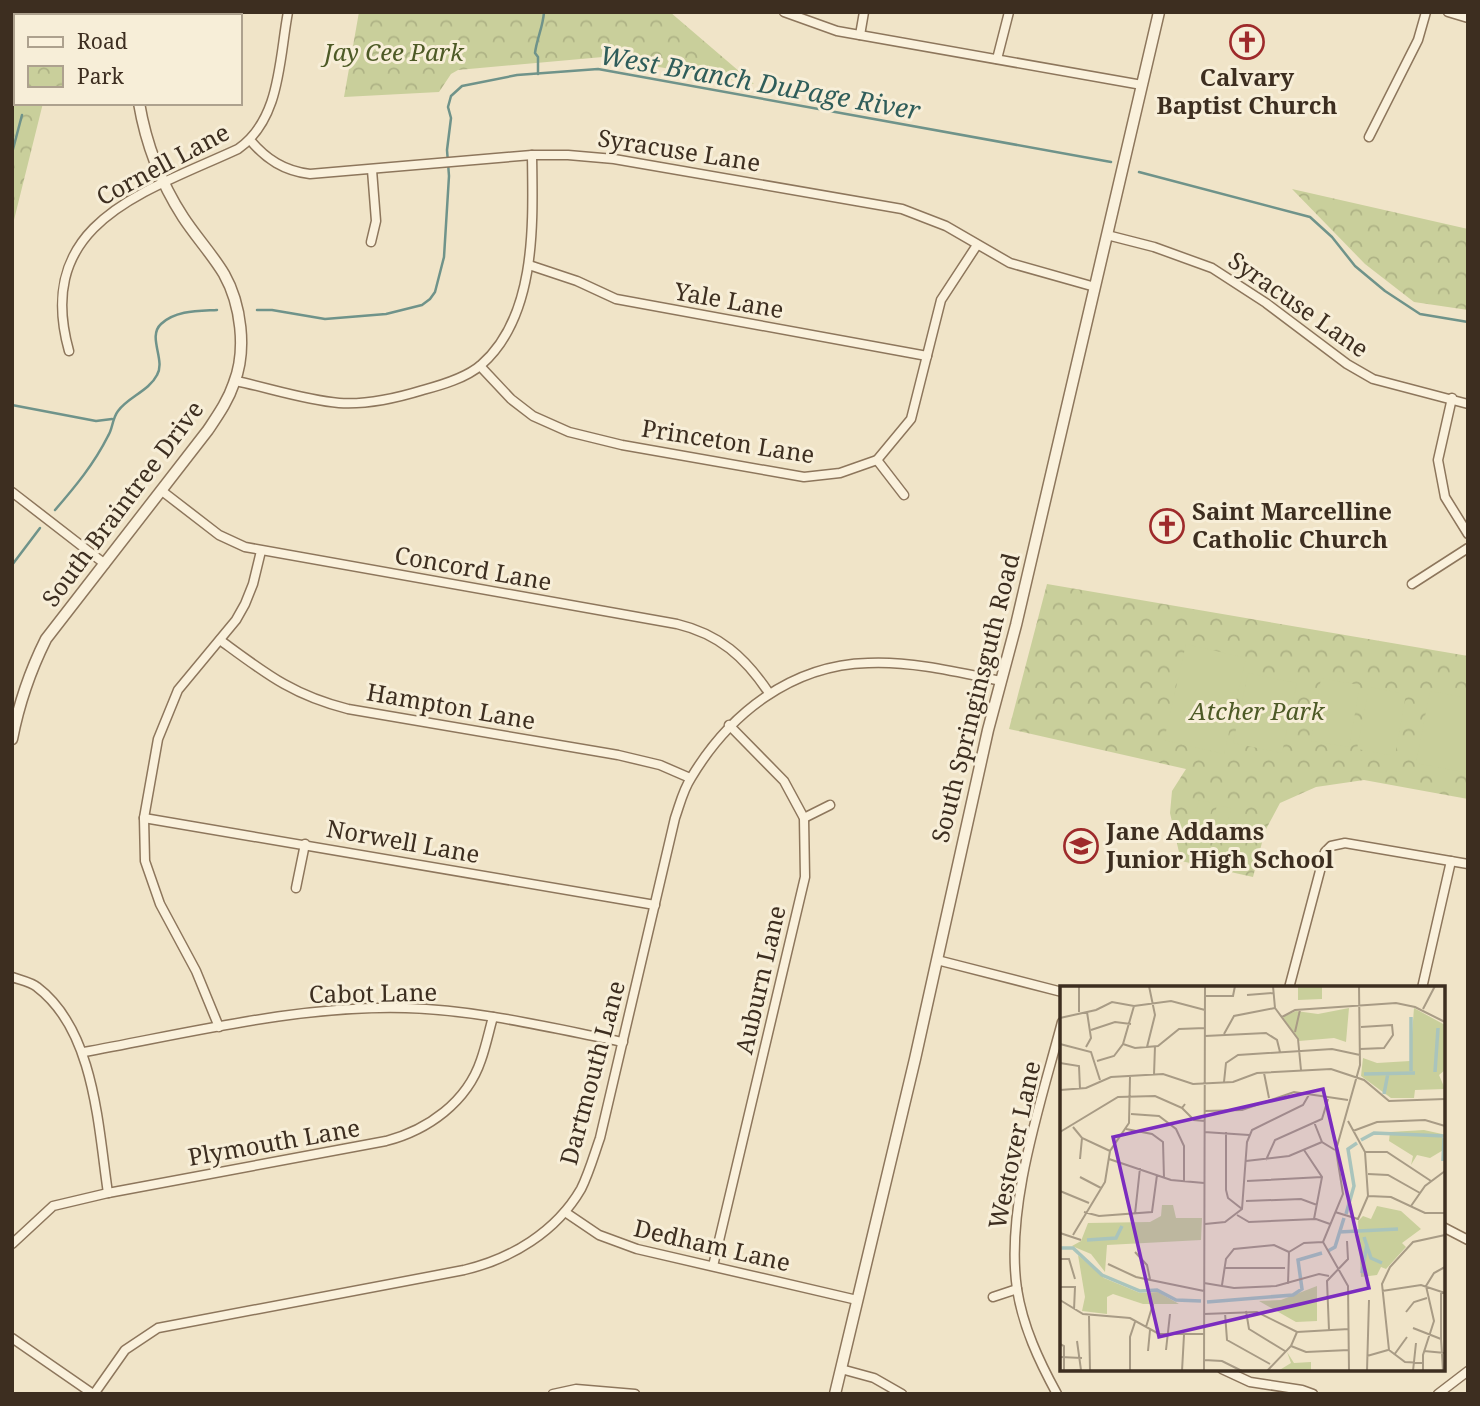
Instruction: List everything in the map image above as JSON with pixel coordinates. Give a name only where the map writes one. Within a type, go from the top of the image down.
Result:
[{"type":"street","name":"Cornell Lane","points":[[69,351],[63,330],[61,306],[68,266],[85,236],[103,218],[164,183],[238,149],[250,140],[272,103],[288,12]]},
{"type":"street","points":[[784,12],[816,25],[860,35],[1142,85]]},
{"type":"street","points":[[860,35],[864,12]]},
{"type":"street","points":[[998,59],[1009,12]]},
{"type":"street","name":"South Springinsguth Road","points":[[835,1394],[1159,12]]},
{"type":"street","points":[[1369,137],[1418,40],[1426,12]]},
{"type":"street","points":[[1448,12],[1468,18]]},
{"type":"street","name":"South Braintree Drive","points":[[12,739],[17,711],[31,669],[46,639],[225,406],[236,380],[240,334],[232,293],[222,272],[184,219],[164,183],[147,140],[139,105]]},
{"type":"street","name":"Syracuse Lane","points":[[250,140],[268,158],[301,173],[372,170],[532,155],[568,155],[614,159],[902,209],[946,226],[997,257],[1031,271],[1095,287]]},
{"type":"street","points":[[236,380],[340,403],[363,402],[402,397],[439,386],[480,366],[502,342],[511,324],[529,265],[533,218],[532,155]]},
{"type":"street","points":[[371,242],[376,221],[372,170]]},
{"type":"street","name":"Syracuse Lane","points":[[1107,235],[1172,253],[1212,268],[1373,379],[1468,404]]},
{"type":"street","points":[[904,495],[877,460],[911,419],[941,300],[977,245]]},
{"type":"street","name":"Yale Lane","points":[[529,265],[577,281],[616,299],[927,356]]},
{"type":"street","name":"Princeton Lane","points":[[480,366],[511,399],[533,416],[590,439],[804,477],[840,473],[877,460]]},
{"type":"street","points":[[1452,398],[1438,460],[1445,497],[1468,534]]},
{"type":"street","name":"Concord Lane","points":[[162,491],[219,535],[245,547],[686,626],[712,636],[738,653],[769,692]]},
{"type":"street","points":[[12,492],[105,564]]},
{"type":"street","points":[[1412,584],[1468,548]]},
{"type":"street","points":[[219,1027],[196,971],[160,904],[145,861],[144,817],[153,758],[178,690],[220,640],[245,604],[261,551]]},
{"type":"street","name":"Hampton Lane","points":[[220,640],[277,682],[316,700],[348,709],[618,755],[660,765],[690,778]]},
{"type":"street","name":"Dartmouth Lane","points":[[94,1394],[130,1345],[159,1328],[483,1266],[527,1245],[565,1212],[581,1188],[590,1167],[600,1138],[675,818],[690,778],[729,725],[769,692],[818,672],[870,662],[913,665],[1001,681]]},
{"type":"street","name":"Auburn Lane","points":[[713,1266],[805,877],[804,818],[785,781],[729,725]]},
{"type":"street","points":[[804,818],[830,805]]},
{"type":"street","name":"Norwell Lane","points":[[144,817],[655,905]]},
{"type":"street","points":[[1290,986],[1325,852],[1331,846],[1345,843],[1468,864]]},
{"type":"street","points":[[296,888],[305,844]]},
{"type":"street","points":[[1422,986],[1451,861]]},
{"type":"street","points":[[937,960],[1060,991]]},
{"type":"street","points":[[12,977],[36,986],[59,1008],[84,1052],[108,1193]]},
{"type":"street","name":"Cabot Lane","points":[[84,1052],[332,1009],[406,1008],[493,1017],[623,1042]]},
{"type":"street","name":"Plymouth Lane","points":[[12,1244],[53,1206],[108,1193],[386,1142],[414,1131],[439,1117],[464,1090],[481,1061],[493,1017]]},
{"type":"street","name":"Westover Lane","points":[[1057,1394],[1030,1338],[1017,1289],[1015,1233],[1019,1196],[1060,1030]]},
{"type":"street","name":"Dedham Lane","points":[[565,1212],[599,1236],[614,1242],[857,1300]]},
{"type":"street","points":[[1445,1228],[1468,1240]]},
{"type":"street","points":[[993,1297],[1017,1289]]},
{"type":"street","points":[[12,1338],[94,1394]]},
{"type":"street","points":[[841,1369],[874,1378],[902,1394]]},
{"type":"street","points":[[1226,1371],[1250,1382],[1313,1394]]},
{"type":"street","points":[[1438,1394],[1468,1371]]},
{"type":"street","points":[[553,1394],[576,1389],[635,1394]]},
{"type":"green space","name":"Jay Cee Park","points":[[359,12],[670,12],[754,84],[603,57],[458,70],[451,74],[439,92],[344,97]]},
{"type":"green space","points":[[12,98],[14,105],[43,105],[12,228]]},
{"type":"green space","points":[[1292,189],[1468,229],[1468,310],[1414,302],[1365,264]]},
{"type":"green space","name":"Atcher Park","points":[[1047,584],[1468,656],[1468,799],[1364,780],[1316,787],[1280,803],[1265,831],[1253,877],[1181,861],[1170,813],[1172,791],[1186,769],[1009,729]]},
{"type":"green space","points":[[1186,644],[1246,658],[1224,754],[1164,740]]},
{"type":"green space","points":[[1248,673],[1297,683],[1282,753],[1233,743]]},
{"type":"green space","points":[[1321,678],[1360,685],[1349,747],[1311,741]]},
{"type":"green space","points":[[1369,687],[1406,694],[1395,756],[1357,749]]},
{"type":"green space","points":[[1430,691],[1468,698],[1468,773],[1416,763]]},
{"type":"green space","points":[[1199,800],[1213,803],[1206,834],[1191,831]]},
{"type":"green space","points":[[1217,805],[1231,808],[1224,838],[1210,835]]},
{"type":"waterway","points":[[538,74],[538,57],[535,53],[544,12]]},
{"type":"waterway","name":"West Branch DuPage River","points":[[257,310],[325,319],[386,314],[422,305],[430,299],[435,292],[444,257],[449,176],[447,150],[451,118],[448,107],[451,96],[462,86],[517,75],[598,69],[1111,162]]},
{"type":"waterway","points":[[12,153],[22,115]]},
{"type":"waterway","name":"West Branch DuPage River","points":[[1139,172],[1310,217],[1332,237],[1355,266],[1385,291],[1420,314],[1468,322]]},
{"type":"waterway","name":"West Branch DuPage River","points":[[55,510],[97,456],[118,411],[157,375],[159,363],[156,335],[161,324],[181,314],[217,310]]},
{"type":"waterway","points":[[12,405],[96,421],[112,419]]},
{"type":"waterway","name":"West Branch DuPage River","points":[[12,565],[40,528]]},
{"type":"place","name":"Calvary Baptist Church","points":[[1247,42]]},
{"type":"place","name":"Saint Marcelline Catholic Church","points":[[1167,526]]},
{"type":"place","name":"Jane Addams Junior High School","points":[[1081,846]]}]
